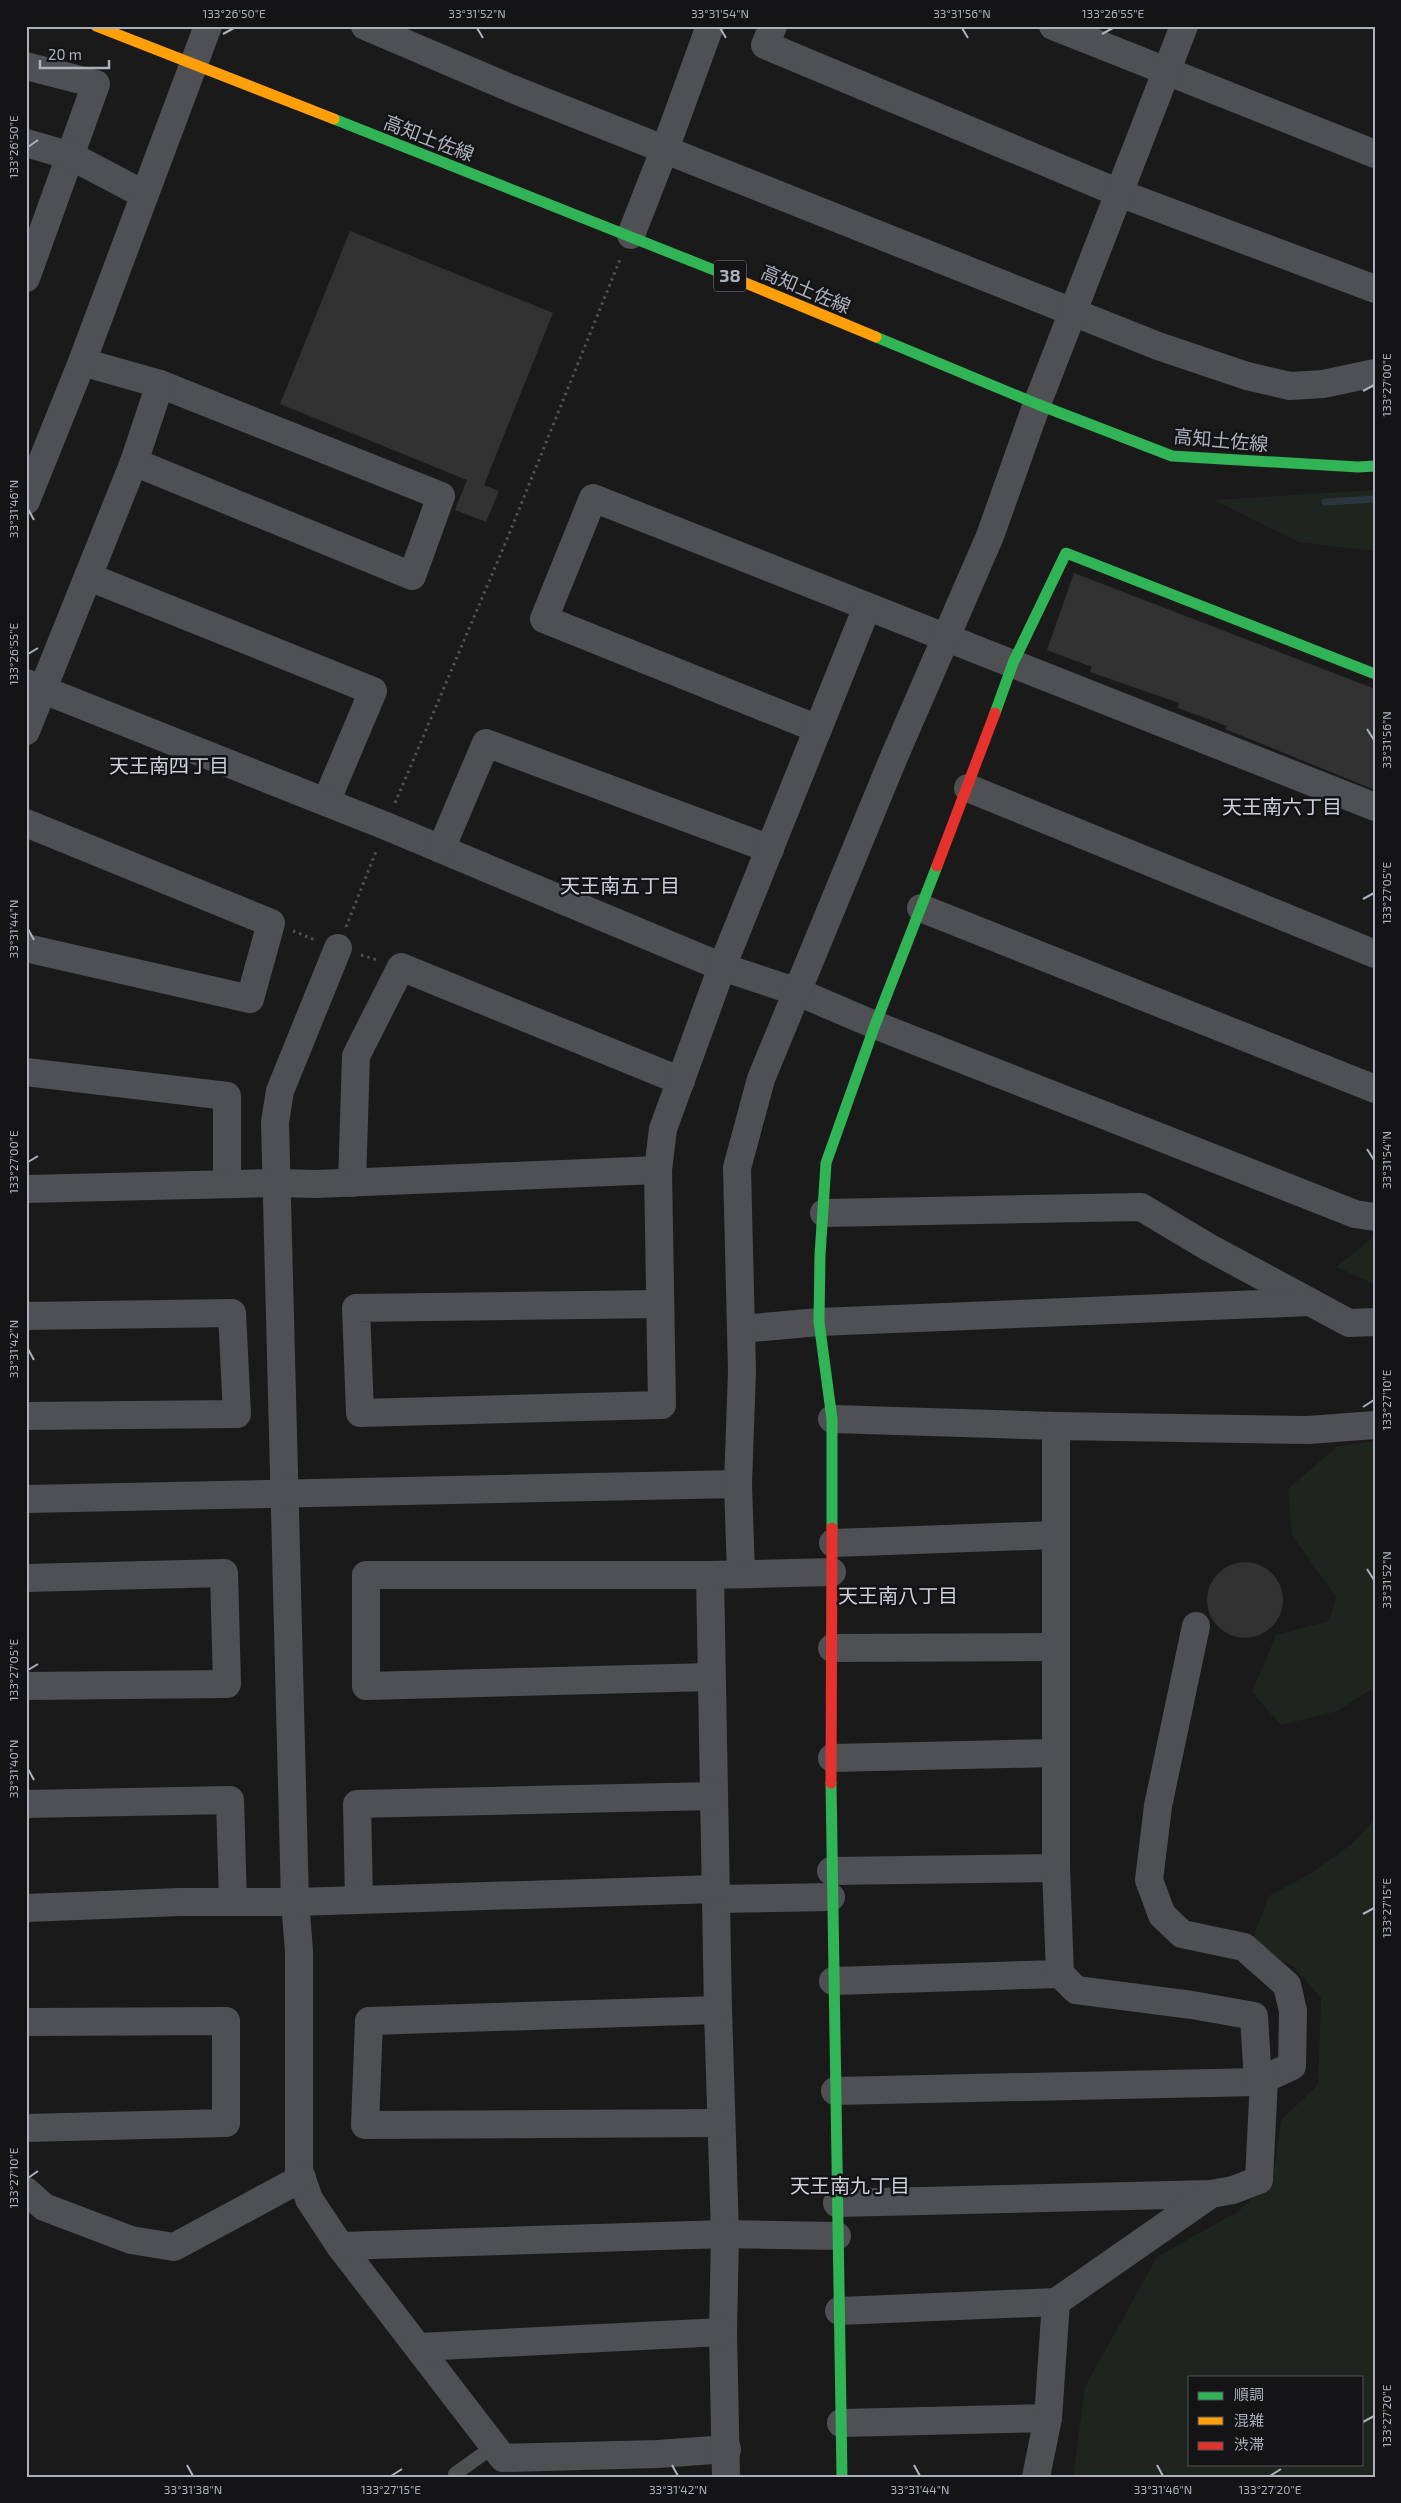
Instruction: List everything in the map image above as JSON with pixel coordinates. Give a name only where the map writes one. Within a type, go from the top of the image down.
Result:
[{"type":"street","name":"高知土佐線","points":[[96,26],[631,235],[1037,404],[1172,456],[1358,467],[1375,466]]},
{"type":"street","points":[[26,501],[82,362],[143,194],[208,26]]},
{"type":"street","points":[[364,26],[664,150],[1074,311],[1158,346],[1247,376],[1290,386],[1323,384],[1375,374]]},
{"type":"street","points":[[631,235],[710,26]]},
{"type":"street","points":[[773,26],[765,45],[1119,193],[1375,289]]},
{"type":"street","points":[[1053,26],[1375,154]]},
{"type":"street","points":[[741,1574],[738,1484],[741,1329],[737,1168],[761,1079],[894,757],[990,536],[1037,404],[1184,26]]},
{"type":"street","points":[[26,66],[96,84],[27,271]]},
{"type":"street","points":[[26,143],[71,156],[143,194]]},
{"type":"street","points":[[82,362],[160,384],[442,496],[412,576],[134,462]]},
{"type":"street","points":[[26,731],[35,687],[89,577],[134,462],[160,384]]},
{"type":"street","points":[[818,729],[544,619],[593,498],[867,607],[947,636],[1375,807]]},
{"type":"street","points":[[842,2477],[831,1884],[832,1419],[819,1322],[820,1255],[826,1163],[875,1025],[968,788],[1014,663],[1066,553],[1375,674]]},
{"type":"street","points":[[89,577],[373,691],[326,802]]},
{"type":"street","points":[[660,1304],[356,1308],[360,1413],[662,1405],[658,1170],[663,1129],[722,967],[867,607]]},
{"type":"street","points":[[35,687],[386,826],[722,967],[798,992],[875,1025],[1354,1214],[1375,1217]]},
{"type":"street","points":[[441,849],[486,743],[770,849]]},
{"type":"street","points":[[968,788],[1375,954]]},
{"type":"street","points":[[26,822],[271,923],[250,999],[26,948]]},
{"type":"street","points":[[921,908],[1375,1089]]},
{"type":"street","points":[[338,948],[280,1092],[275,1122],[295,1902],[299,1951],[300,2170],[302,2178],[309,2199],[340,2246],[503,2458],[658,2454],[727,2449]]},
{"type":"street","points":[[352,1183],[356,1056],[401,967],[681,1081]]},
{"type":"street","points":[[26,1072],[227,1096],[227,1184]]},
{"type":"street","points":[[26,1189],[352,1183],[658,1170]]},
{"type":"street","points":[[824,1213],[1141,1207],[1208,1247],[1349,1323],[1375,1322]]},
{"type":"street","points":[[741,1329],[819,1322],[1310,1302]]},
{"type":"street","points":[[26,1316],[232,1313],[238,1414],[26,1416]]},
{"type":"street","points":[[832,1419],[1056,1426],[1308,1430],[1375,1425]]},
{"type":"street","points":[[837,2203],[1211,2194],[1233,2190],[1259,2180],[1261,2080],[1254,2016],[1192,2005],[1076,1990],[1060,1974],[1056,1868],[1055,1753],[1056,1426]]},
{"type":"street","points":[[26,1499],[738,1484]]},
{"type":"street","points":[[833,1543],[1055,1535]]},
{"type":"street","points":[[711,1677],[366,1686],[366,1574],[710,1575],[832,1572]]},
{"type":"street","points":[[26,1578],[224,1574],[227,1684],[26,1686]]},
{"type":"street","points":[[710,1575],[713,1796],[725,2234],[723,2332],[727,2449],[726,2477]]},
{"type":"street","points":[[835,2091],[1261,2080],[1292,2066],[1293,2011],[1287,1985],[1244,1947],[1182,1934],[1162,1915],[1149,1880],[1158,1806],[1196,1626]]},
{"type":"street","points":[[832,1648],[1056,1647]]},
{"type":"street","points":[[832,1758],[1055,1753]]},
{"type":"street","points":[[359,1900],[357,1804],[713,1796]]},
{"type":"street","points":[[26,1804],[230,1800],[233,1902]]},
{"type":"street","points":[[26,1908],[233,1902],[716,1894],[1056,1868]]},
{"type":"street","points":[[833,1981],[1060,1974]]},
{"type":"street","points":[[718,2010],[370,2021],[364,2125],[721,2123]]},
{"type":"street","points":[[26,2022],[226,2021],[226,2123],[26,2128]]},
{"type":"street","points":[[26,2191],[44,2207],[131,2240],[174,2247],[302,2178]]},
{"type":"street","points":[[839,2312],[1056,2302],[1211,2194]]},
{"type":"street","points":[[340,2246],[725,2234],[837,2236]]},
{"type":"street","points":[[1036,2477],[1048,2418],[1056,2302]]},
{"type":"street","points":[[419,2347],[723,2332]]},
{"type":"street","points":[[841,2423],[1048,2418]]},
{"type":"lane","points":[[457,2477],[455,2474],[494,2446]]},
{"type":"path","points":[[338,948],[386,826],[505,544],[631,235]]},
{"type":"shaded area","points":[[1375,490],[1375,551],[1299,542],[1214,500]]},
{"type":"shaded area","points":[[1375,1236],[1375,1284],[1336,1267]]},
{"type":"shaded area","points":[[1375,1441],[1375,1687],[1337,1711],[1281,1725],[1252,1692],[1276,1635],[1329,1621],[1336,1597],[1292,1535],[1288,1489],[1338,1446]]},
{"type":"shaded area","points":[[1375,1819],[1375,2477],[1073,2477],[1085,2387],[1157,2257],[1239,2211],[1273,2178],[1281,2120],[1318,2085],[1321,1998],[1294,1967],[1251,1943],[1269,1896],[1312,1873],[1352,1844]]},
{"type":"building","points":[[350,231],[553,313],[484,485],[499,491],[486,522],[455,510],[467,480],[280,404]]},
{"type":"building","points":[[1074,573],[1375,689],[1375,790],[1225,729],[1227,726],[1178,708],[1179,703],[1090,672],[1092,667],[1047,650]]},
{"type":"building","points":[[1245,1562],[1259,1565],[1272,1573],[1280,1586],[1283,1600],[1280,1614],[1272,1627],[1259,1635],[1245,1638],[1231,1635],[1218,1627],[1210,1614],[1207,1600],[1210,1586],[1218,1573],[1231,1565]]},
{"type":"waterway","points":[[1325,502],[1375,499]]},
{"type":"traffic: fast","points":[[334,119],[724,274]]},
{"type":"traffic: fast","points":[[876,337],[1037,404],[1172,456],[1358,467],[1375,466]]},
{"type":"traffic: fast","points":[[995,713],[1013,663],[1066,553],[1375,674]]},
{"type":"traffic: fast","points":[[832,1528],[832,1419],[819,1322],[820,1255],[826,1163],[875,1025],[937,866]]},
{"type":"traffic: fast","points":[[831,1783],[842,2477]]},
{"type":"traffic: slow","points":[[96,26],[334,119]]},
{"type":"traffic: slow","points":[[724,274],[876,337]]},
{"type":"traffic: jam","points":[[937,866],[995,713]]},
{"type":"traffic: jam","points":[[831,1783],[832,1528]]},
{"type":"district","name":"天王南四丁目","points":[[169,766]]},
{"type":"district","name":"天王南六丁目","points":[[1282,807]]},
{"type":"district","name":"天王南五丁目","points":[[620,886]]},
{"type":"district","name":"天王南八丁目","points":[[898,1596]]},
{"type":"district","name":"天王南九丁目","points":[[850,2186]]}]
